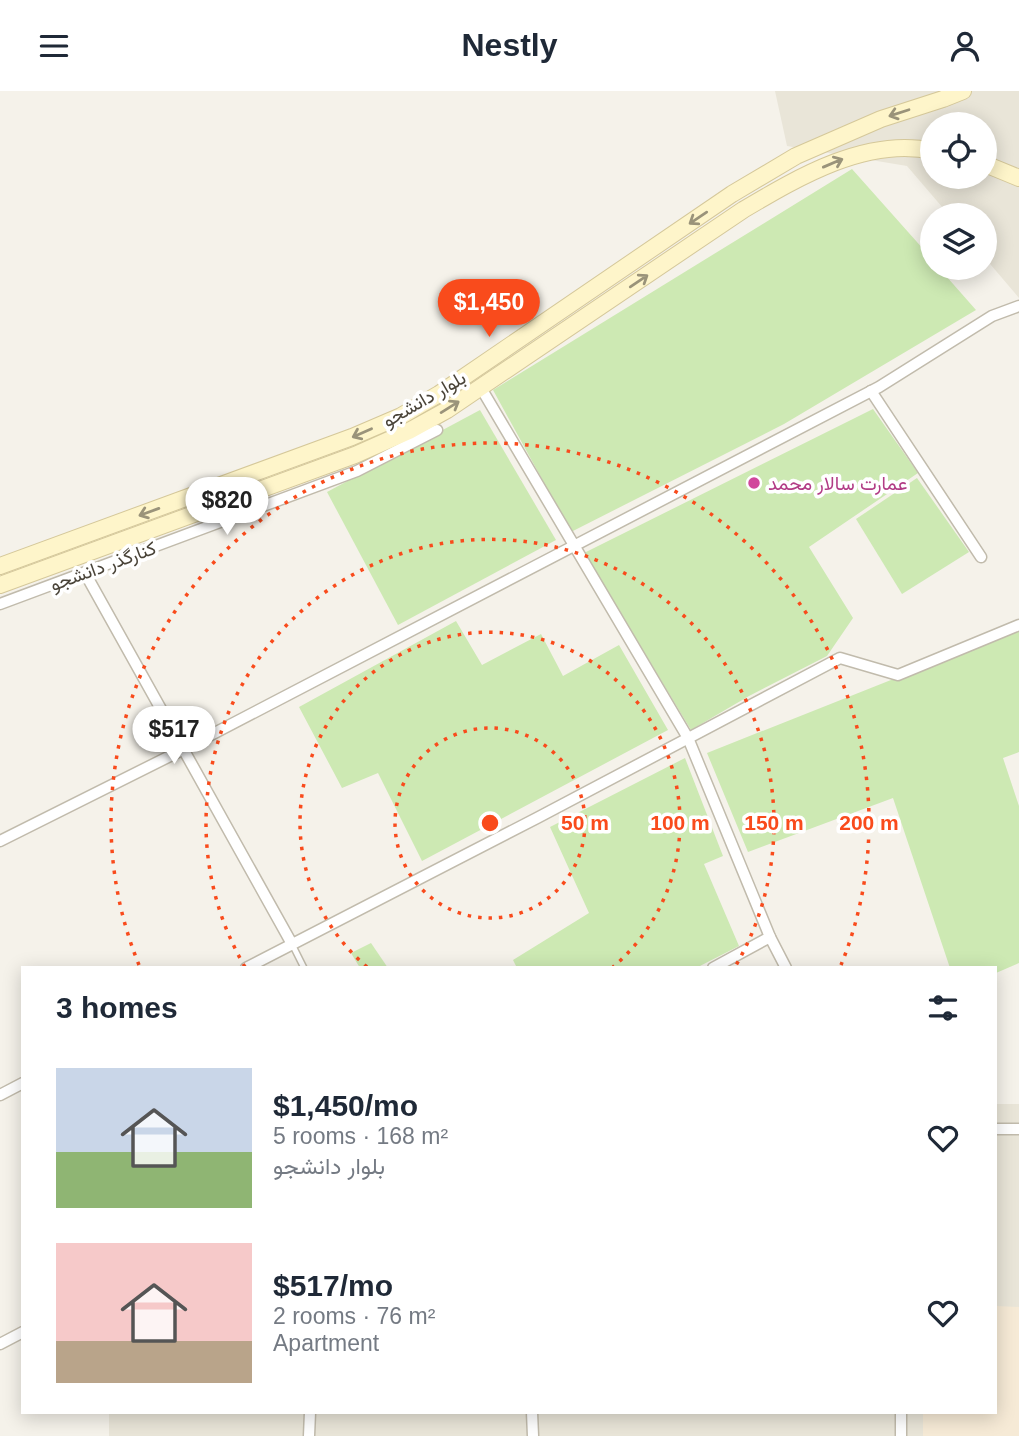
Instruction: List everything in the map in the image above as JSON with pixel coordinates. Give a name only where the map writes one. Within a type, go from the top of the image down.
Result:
[{"type":"main road","name":"بلوار دانشجو","points":[[0,566],[342,441],[401,416],[450,387],[732,194],[796,156],[881,119],[963,91]]},
{"type":"main road","name":"بلوار دانشجو","points":[[0,585],[355,455],[409,431],[481,388],[743,210],[798,179],[842,158],[892,149],[920,149]]},
{"type":"main road","points":[[997,169],[1019,177]]},
{"type":"street","points":[[0,841],[182,750],[871,391],[992,316],[1019,306]]},
{"type":"street","points":[[481,388],[688,738],[770,937],[785,966]]},
{"type":"street","points":[[871,391],[981,557]]},
{"type":"street","name":"کنارگذر دانشجو","points":[[0,604],[357,471],[437,431]]},
{"type":"street","points":[[85,573],[292,944]]},
{"type":"street","points":[[250,966],[840,658],[898,674],[1019,625]]},
{"type":"street","points":[[717,966],[770,937]]},
{"type":"street","points":[[0,1095],[21,1084]]},
{"type":"street","points":[[997,1129],[1019,1129]]},
{"type":"street","points":[[0,1344],[21,1333]]},
{"type":"street","points":[[309,1436],[310,1414]]},
{"type":"street","points":[[532,1414],[533,1436]]},
{"type":"street","points":[[901,1414],[901,1436]]},
{"type":"lane","points":[[292,944],[303,966]]},
{"type":"shaded area","points":[[775,91],[1019,91],[1019,298],[997,272],[997,203],[939,203],[927,189],[997,189],[997,112],[920,112],[920,181],[907,166],[787,146]]},
{"type":"shaded area","points":[[997,1104],[1019,1104],[1019,1436],[109,1436],[109,1414],[997,1414]]},
{"type":"shaded area","points":[[997,1306],[1019,1307],[1019,1436],[923,1436],[923,1414],[997,1414]]},
{"type":"green space","points":[[852,169],[920,245],[920,280],[950,280],[976,310],[784,424],[571,532],[493,390]]},
{"type":"green space","points":[[873,409],[918,473],[809,547],[853,618],[827,656],[749,696],[691,730],[584,553]]},
{"type":"green space","points":[[480,410],[556,540],[398,625],[327,492]]},
{"type":"green space","points":[[917,478],[969,552],[902,594],[856,519]]},
{"type":"green space","points":[[456,621],[482,665],[541,634],[563,676],[619,645],[668,730],[422,861],[378,773],[342,788],[299,707]]},
{"type":"green space","points":[[1019,629],[1019,752],[1003,758],[1019,806],[1019,963],[997,973],[997,966],[949,966],[893,798],[748,852],[707,753]]},
{"type":"green space","points":[[685,758],[723,856],[704,864],[739,946],[700,966],[516,966],[513,960],[589,913],[550,827]]},
{"type":"green space","points":[[371,943],[387,966],[359,966],[351,953]]},
{"type":"place","name":"عمارت سالار محمد","points":[[754,483]]}]
